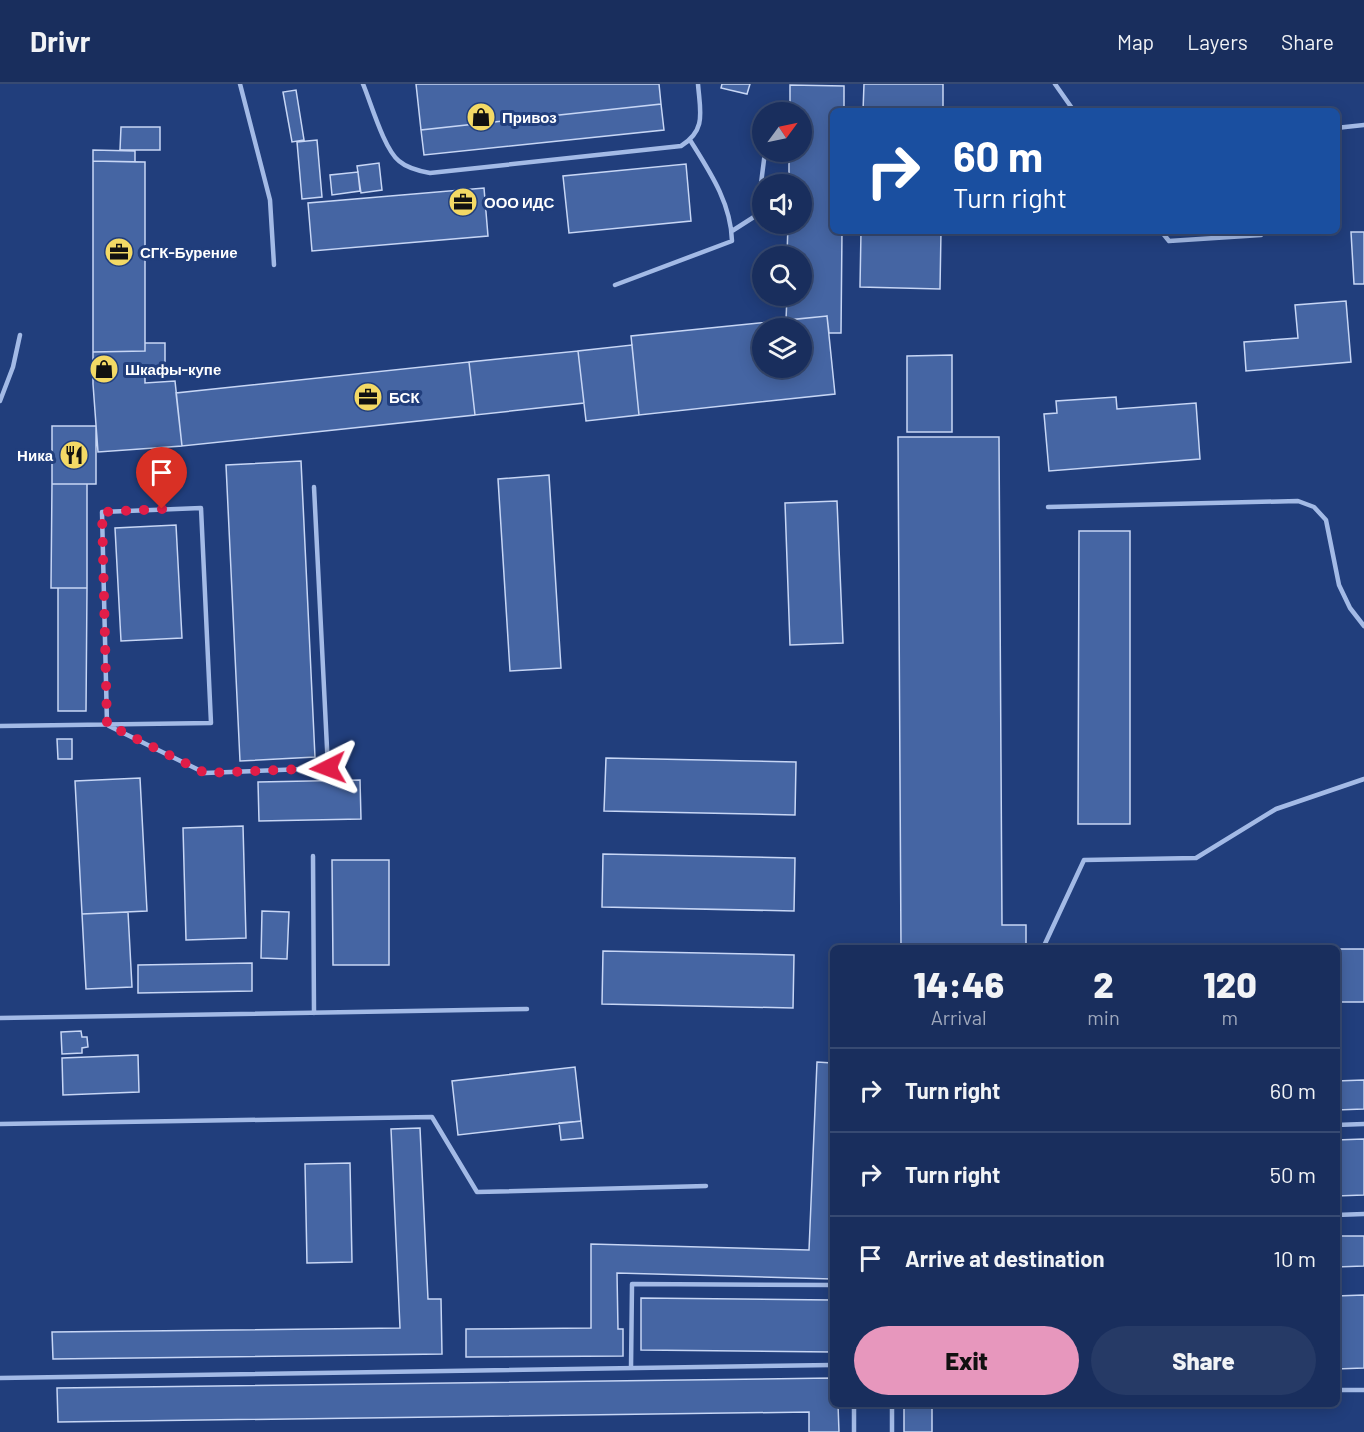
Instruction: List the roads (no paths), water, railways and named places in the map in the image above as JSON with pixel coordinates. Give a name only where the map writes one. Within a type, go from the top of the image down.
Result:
[{"type":"lane","points":[[240,84],[270,200],[274,265]]},
{"type":"lane","points":[[363,84],[391,153],[400,163],[412,169],[430,173],[681,146],[690,141],[698,131],[701,118],[698,84]]},
{"type":"lane","points":[[1055,84],[1072,108]]},
{"type":"lane","points":[[1340,128],[1364,125]]},
{"type":"lane","points":[[615,285],[732,241],[726,202],[690,141]]},
{"type":"lane","points":[[732,231],[757,215],[764,162]]},
{"type":"lane","points":[[1163,234],[1169,241],[1262,234]]},
{"type":"lane","points":[[0,401],[13,367],[20,335]]},
{"type":"lane","points":[[107,724],[205,773],[328,768],[314,487]]},
{"type":"lane","points":[[1048,507],[1298,501],[1314,507],[1326,520],[1339,585],[1350,608],[1364,626]]},
{"type":"lane","points":[[0,726],[211,723],[201,507],[102,512],[107,724]]},
{"type":"lane","points":[[1044,945],[1084,860],[1196,858],[1276,809],[1364,779]]},
{"type":"lane","points":[[313,856],[314,1012]]},
{"type":"lane","points":[[0,1018],[527,1009]]},
{"type":"lane","points":[[0,1124],[432,1117],[477,1192],[706,1186]]},
{"type":"lane","points":[[1340,1125],[1364,1124]]},
{"type":"lane","points":[[1340,1215],[1364,1214]]},
{"type":"lane","points":[[632,1368],[632,1284],[830,1285]]},
{"type":"lane","points":[[0,1378],[830,1365]]},
{"type":"lane","points":[[1340,1390],[1364,1390]]},
{"type":"lane","points":[[854,1407],[854,1432]]},
{"type":"lane","points":[[892,1407],[892,1432]]},
{"type":"place","name":"Привоз","points":[[481,117]]},
{"type":"place","name":"ООО ИДС","points":[[463,202]]},
{"type":"place","name":"СГК-Бурение","points":[[119,252]]},
{"type":"place","name":"Шкафы-купе","points":[[104,369]]},
{"type":"place","name":"БСК","points":[[368,397]]},
{"type":"place","name":"Ника","points":[[74,455]]}]
